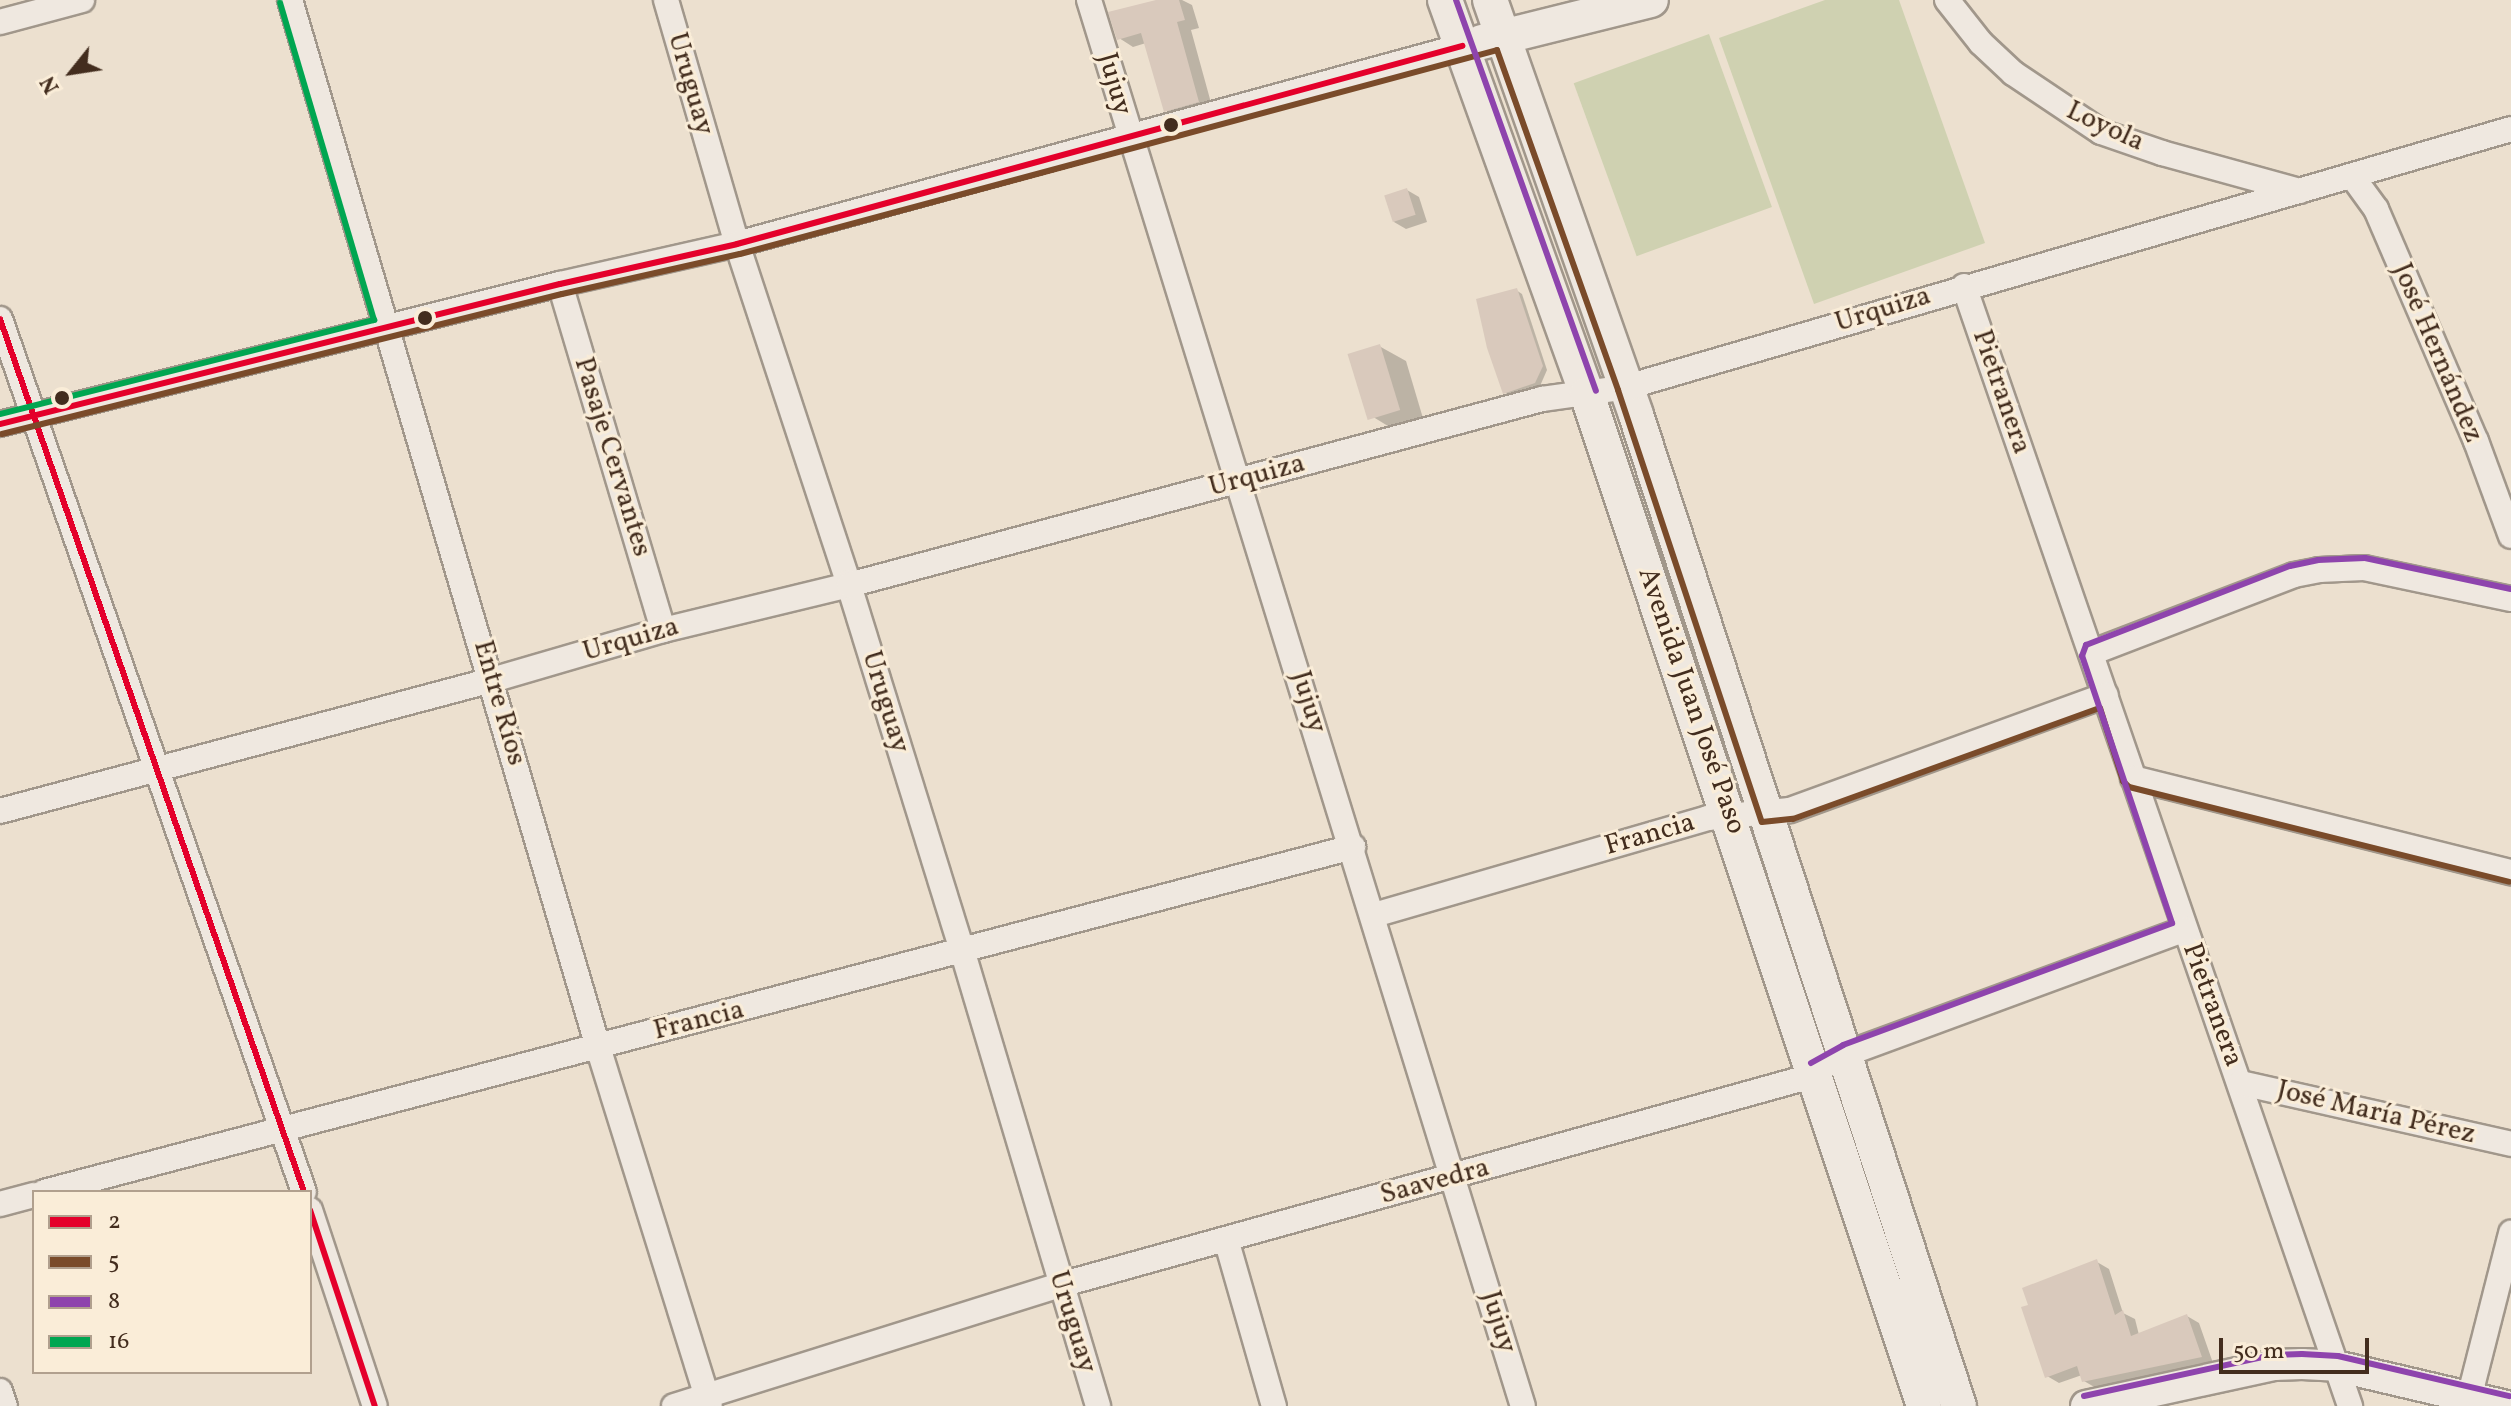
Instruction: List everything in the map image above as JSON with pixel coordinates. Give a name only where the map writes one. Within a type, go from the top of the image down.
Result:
[{"type":"main road","name":"Avenida Juan José Paso","points":[[1445,0],[1587,394],[1816,1072],[1924,1406]]},
{"type":"main road","name":"Avenida Juan José Paso","points":[[1490,0],[1627,387],[1959,1406]]},
{"type":"main road","points":[[1462,46],[1651,0]]},
{"type":"street","points":[[0,22],[82,0]]},
{"type":"street","name":"Entre Ríos","points":[[290,0],[598,1047],[709,1401]]},
{"type":"street","name":"Uruguay","points":[[666,0],[737,244],[849,585],[963,953],[1098,1406]]},
{"type":"street","name":"Jujuy","points":[[1089,0],[1455,1176],[1523,1406]]},
{"type":"street","name":"Loyola","points":[[1947,0],[1981,43],[2013,73],[2101,132],[2162,153],[2300,191]]},
{"type":"street","points":[[0,424],[560,284],[737,244],[1462,46]]},
{"type":"street","name":"Urquiza","points":[[0,811],[492,680],[663,630],[849,585],[1542,399],[1627,387],[1964,286],[2511,129]]},
{"type":"street","name":"José Hernández","points":[[2352,176],[2376,209],[2476,441],[2511,536]]},
{"type":"street","name":"Pasaje Cervantes","points":[[560,284],[663,630]]},
{"type":"street","name":"Pietranera","points":[[1964,286],[2350,1406]]},
{"type":"street","points":[[0,319],[303,1190]]},
{"type":"street","points":[[2091,653],[2294,575],[2319,570],[2364,568],[2511,599]]},
{"type":"street","name":"Francia","points":[[1374,915],[1708,818],[1790,810],[2106,695]]},
{"type":"street","points":[[2133,778],[2511,872]]},
{"type":"street","name":"Francia","points":[[52,1190],[963,953],[1353,847]]},
{"type":"street","name":"Saavedra","points":[[674,1406],[709,1401],[1060,1285],[1801,1079],[1846,1054],[2185,929]]},
{"type":"street","name":"José María Pérez","points":[[2241,1083],[2511,1144]]},
{"type":"street","points":[[0,1204],[32,1196]]},
{"type":"street","points":[[312,1216],[375,1406]]},
{"type":"street","points":[[2468,1401],[2511,1233]]},
{"type":"street","points":[[1226,1239],[1274,1406]]},
{"type":"street","points":[[2086,1406],[2274,1365],[2336,1366],[2468,1401],[2507,1406]]},
{"type":"street","points":[[0,1391],[5,1406]]},
{"type":"green space","points":[[1825,0],[1899,0],[1985,243],[1814,304],[1719,38]]},
{"type":"green space","points":[[1709,34],[1772,207],[1637,256],[1574,83]]},
{"type":"building","points":[[1156,0],[1179,0],[1185,20],[1177,22],[1199,102],[1164,112],[1141,33],[1117,40],[1108,12]]},
{"type":"building","points":[[1407,188],[1416,215],[1393,222],[1384,195]]},
{"type":"building","points":[[1517,288],[1543,366],[1535,383],[1503,394],[1487,348],[1476,299]]},
{"type":"building","points":[[1380,344],[1400,410],[1368,420],[1347,354]]},
{"type":"building","points":[[2097,1259],[2115,1315],[2123,1310],[2131,1336],[2187,1314],[2202,1357],[2082,1382],[2077,1366],[2045,1378],[2021,1307],[2028,1305],[2022,1288]]},
{"type":"transit line","name":"8","points":[[1456,0],[1596,391]]},
{"type":"transit line","name":"16","points":[[0,414],[374,320],[280,3]]},
{"type":"transit line","name":"2","points":[[0,424],[560,284],[737,244],[1462,46]]},
{"type":"transit line","name":"5","points":[[2,434],[562,294],[740,254],[1497,50],[1618,390],[1762,822],[1793,819],[2100,708],[2123,781],[2129,787],[2509,882]]},
{"type":"transit line","name":"2","points":[[0,319],[303,1190]]},
{"type":"transit line","name":"8","points":[[1811,1063],[1843,1045],[2172,923],[2082,656],[2086,645],[2290,566],[2318,560],[2365,558],[2511,589]]},
{"type":"transit line","name":"2","points":[[312,1216],[375,1406]]},
{"type":"transit line","name":"8","points":[[2084,1396],[2272,1355],[2302,1354],[2338,1356],[2509,1396]]}]
